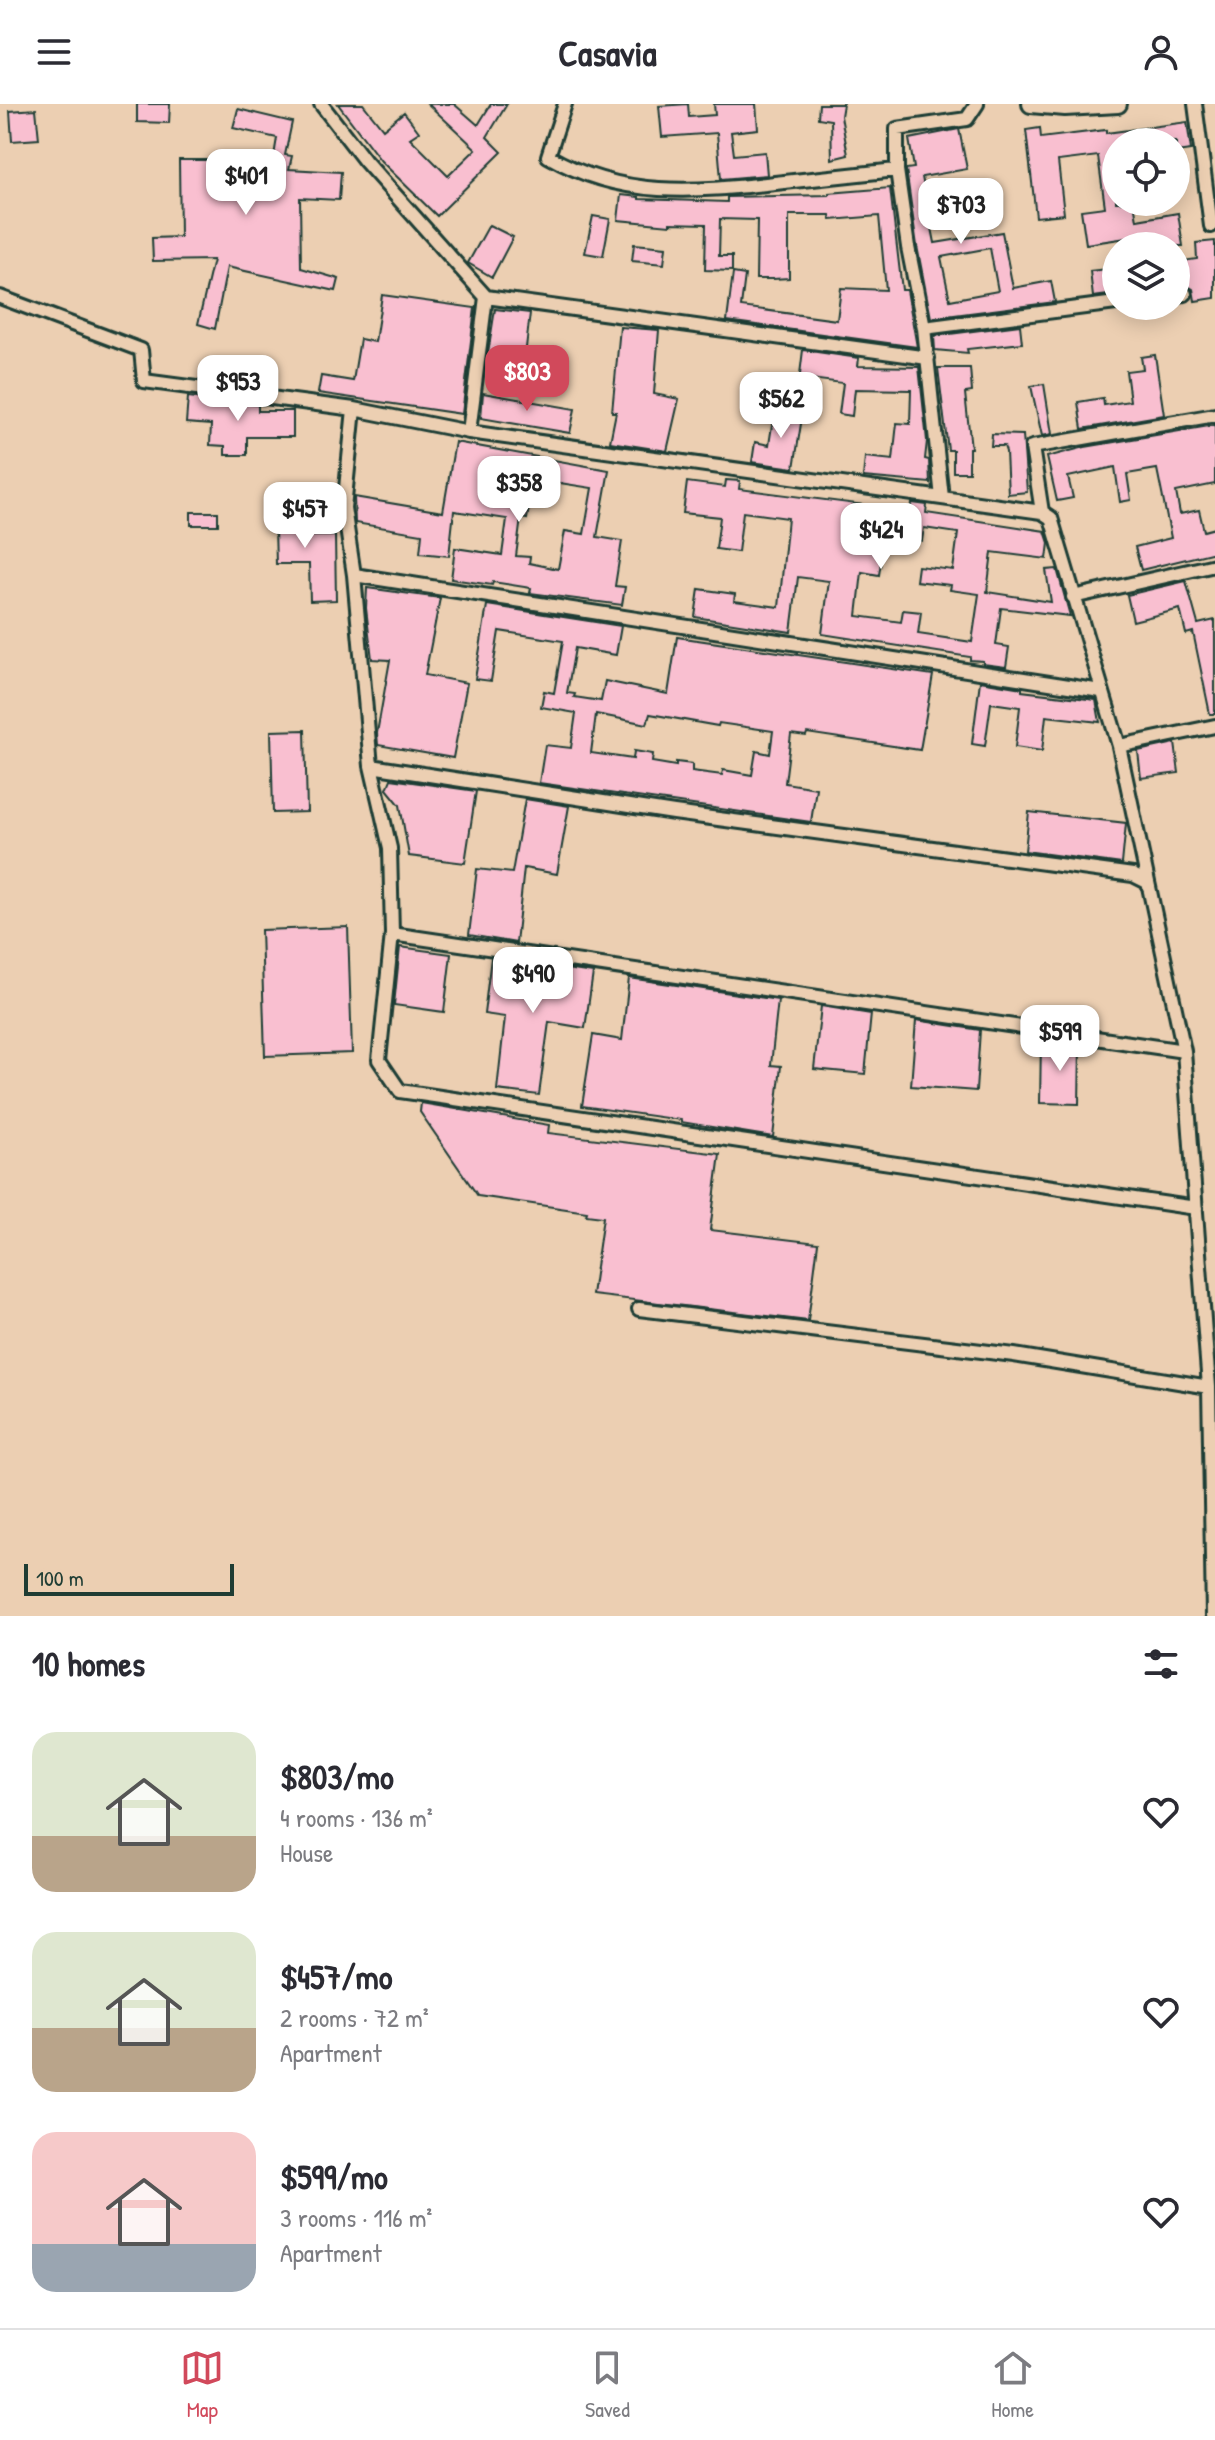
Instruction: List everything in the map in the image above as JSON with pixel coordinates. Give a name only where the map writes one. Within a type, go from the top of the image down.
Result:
[{"type":"street","points":[[321,104],[365,161],[486,297],[928,358]]},
{"type":"street","points":[[565,104],[548,156],[568,168],[608,183],[648,189],[700,191],[897,170]]},
{"type":"street","points":[[942,498],[924,328],[897,170],[897,129],[967,119],[977,104]]},
{"type":"street","points":[[1031,104],[1065,107],[1118,104]]},
{"type":"street","points":[[1195,104],[1211,226]]},
{"type":"street","points":[[0,297],[141,350],[144,381],[354,409],[469,432],[1042,512],[1051,518],[1119,746],[1184,1051],[1209,1387],[1213,1616]]},
{"type":"street","points":[[469,432],[486,297]]},
{"type":"street","points":[[924,328],[1102,305]]},
{"type":"street","points":[[354,409],[344,508],[354,575],[371,766],[390,848],[392,934],[379,1060],[400,1091],[1196,1208]]},
{"type":"street","points":[[1042,512],[1032,447],[1215,415]]},
{"type":"street","points":[[1073,597],[1215,565]]},
{"type":"street","points":[[354,575],[1101,691]]},
{"type":"street","points":[[1119,746],[1215,726]]},
{"type":"street","points":[[371,766],[674,813],[1133,875],[1147,882]]},
{"type":"street","points":[[392,934],[1184,1051]]},
{"type":"street","points":[[639,1309],[1014,1355],[1209,1387]]},
{"type":"building","points":[[137,104],[170,104],[169,123],[137,122]]},
{"type":"building","points":[[338,104],[363,104],[383,129],[404,112],[419,132],[410,138],[448,176],[476,149],[428,104],[454,104],[478,125],[491,104],[507,104],[487,137],[502,152],[437,216],[381,161]]},
{"type":"building","points":[[688,104],[689,117],[715,115],[714,104],[756,104],[758,129],[731,132],[734,155],[765,152],[767,175],[721,179],[717,133],[662,137],[659,106]]},
{"type":"building","points":[[819,104],[843,104],[841,116],[848,155],[832,159],[831,120],[818,118]]},
{"type":"building","points":[[36,109],[39,139],[12,141],[10,111]]},
{"type":"building","points":[[238,109],[292,122],[285,155],[292,156],[289,169],[341,172],[339,200],[300,198],[301,268],[339,279],[336,291],[227,267],[215,329],[198,324],[213,260],[153,261],[152,238],[180,237],[179,160],[228,160],[228,173],[270,180],[277,138],[233,128]]},
{"type":"building","points":[[1187,122],[1188,128],[1143,128]]},
{"type":"building","points":[[1040,128],[1041,138],[1102,130],[1102,185],[1098,156],[1058,161],[1064,214],[1036,217],[1026,130]]},
{"type":"building","points":[[959,129],[967,169],[922,177],[935,243],[1002,232],[1013,288],[1051,281],[1055,302],[931,318],[906,169],[914,168],[909,139]],"holes":[[[990,248],[998,291],[950,300],[941,257]]]},
{"type":"building","points":[[890,188],[902,290],[907,290],[917,347],[727,321],[733,273],[745,275],[741,307],[837,320],[841,288],[886,290],[879,216],[831,220],[830,215],[789,215],[789,278],[773,279],[756,279],[757,220],[720,219],[719,256],[732,256],[732,271],[705,270],[706,224],[670,225],[618,220],[621,195],[639,199],[727,202],[727,197],[829,195]]},
{"type":"building","points":[[1102,207],[1102,216],[1136,216],[1137,220],[1178,216],[1181,232],[1102,232],[1102,242],[1086,244],[1081,210]]},
{"type":"building","points":[[593,216],[610,219],[603,256],[585,253]]},
{"type":"building","points":[[489,225],[513,237],[492,277],[468,263]]},
{"type":"building","points":[[1215,241],[1215,298],[1195,301],[1190,287],[1190,260],[1197,259],[1196,243]]},
{"type":"building","points":[[634,244],[666,247],[664,264],[632,261]]},
{"type":"building","points":[[1102,270],[1102,296],[1093,297],[1090,271]]},
{"type":"building","points":[[382,295],[475,308],[462,414],[318,393],[321,376],[353,381],[360,339],[375,342]]},
{"type":"building","points":[[495,309],[530,313],[524,365],[487,360]]},
{"type":"building","points":[[1020,325],[1022,343],[967,349],[968,353],[935,350],[934,336]]},
{"type":"building","points":[[620,327],[659,330],[654,394],[679,399],[667,451],[610,442],[616,412],[612,412]]},
{"type":"building","points":[[803,350],[859,358],[858,366],[919,367],[927,441],[925,459],[929,460],[930,483],[863,477],[865,457],[893,460],[897,423],[910,424],[911,390],[855,389],[852,416],[839,414],[843,383],[811,379],[808,408],[796,407]]},
{"type":"building","points":[[1155,355],[1164,415],[1082,429],[1078,402],[1103,398],[1104,405],[1130,401],[1126,371],[1143,369],[1141,357]]},
{"type":"building","points":[[938,368],[970,368],[972,392],[965,393],[971,448],[969,472],[953,472],[953,450],[948,450]]},
{"type":"building","points":[[1044,384],[1052,434],[1042,436],[1031,386]]},
{"type":"building","points":[[483,393],[575,409],[570,433],[481,418]]},
{"type":"building","points":[[188,397],[258,405],[258,411],[293,411],[293,437],[247,437],[247,455],[225,455],[225,446],[210,445],[211,425],[186,423]]},
{"type":"building","points":[[775,406],[803,411],[794,468],[752,462],[755,442],[769,445]]},
{"type":"building","points":[[1215,425],[1215,484],[1176,492],[1180,514],[1199,510],[1204,531],[1215,528],[1215,552],[1141,570],[1135,547],[1171,538],[1157,469],[1127,474],[1131,500],[1120,502],[1115,467],[1068,477],[1073,498],[1057,501],[1047,457],[1085,447]]},
{"type":"building","points":[[992,434],[1023,435],[1027,492],[1008,494],[1006,452],[1004,446],[991,446]]},
{"type":"building","points":[[455,442],[609,470],[597,537],[622,541],[615,586],[625,587],[622,605],[530,593],[531,588],[493,582],[492,585],[451,579],[455,548],[502,555],[507,519],[454,511],[449,556],[420,553],[422,534],[355,523],[354,497],[443,512]],"holes":[[[534,479],[592,488],[584,534],[565,531],[558,569],[529,563],[530,557],[516,556],[521,518],[527,519]]]},
{"type":"building","points":[[726,480],[740,481],[739,489],[911,511],[912,503],[927,505],[926,513],[1045,531],[1049,543],[1047,559],[992,552],[987,592],[1051,602],[1046,570],[1057,569],[1070,616],[1001,608],[996,645],[1009,647],[1006,667],[983,664],[983,661],[970,660],[970,657],[822,634],[829,581],[798,577],[791,632],[695,617],[699,589],[735,594],[734,601],[779,607],[788,518],[743,512],[738,552],[716,549],[720,517],[683,513],[687,482],[725,487]],"holes":[[[924,528],[958,533],[953,570],[918,566],[916,581],[951,585],[950,590],[979,594],[972,642],[918,634],[921,612],[903,610],[901,622],[857,616],[862,572],[879,575],[885,536],[922,541]]]},
{"type":"building","points":[[266,508],[307,509],[306,536],[335,536],[336,600],[310,601],[309,564],[276,564],[275,528],[266,527]]},
{"type":"building","points":[[191,512],[218,512],[218,525],[191,525]]},
{"type":"building","points":[[1186,581],[1198,624],[1215,620],[1215,714],[1210,714],[1193,632],[1186,634],[1180,609],[1133,621],[1127,595]]},
{"type":"building","points":[[367,588],[440,598],[425,675],[467,683],[453,758],[378,745],[377,733],[390,660],[372,659],[366,608]]},
{"type":"building","points":[[487,605],[621,626],[616,655],[575,648],[567,693],[575,694],[574,697],[601,701],[605,681],[668,694],[677,637],[933,675],[920,750],[807,733],[806,736],[791,734],[785,783],[816,788],[811,822],[539,783],[545,745],[571,748],[576,713],[541,707],[544,691],[554,693],[563,641],[499,631],[491,681],[475,679]],"holes":[[[596,714],[647,724],[650,714],[718,726],[719,723],[773,731],[770,754],[756,751],[752,775],[723,770],[722,775],[692,771],[692,764],[676,762],[676,766],[652,762],[653,754],[634,751],[633,759],[591,753]]]},
{"type":"building","points":[[980,681],[1022,688],[1022,691],[1096,700],[1100,722],[1046,716],[1042,751],[1015,747],[1020,707],[991,703],[985,746],[972,744]]},
{"type":"building","points":[[305,730],[307,812],[273,813],[271,731]]},
{"type":"building","points":[[1175,743],[1179,773],[1141,778],[1138,751]]},
{"type":"building","points":[[391,779],[476,791],[465,863],[409,856],[400,805],[387,789]]},
{"type":"building","points":[[525,799],[569,806],[557,874],[524,868],[516,943],[469,935],[477,869],[512,873]]},
{"type":"building","points":[[1029,812],[1126,823],[1122,864],[1025,851]]},
{"type":"building","points":[[348,927],[352,1053],[265,1056],[261,930]]},
{"type":"building","points":[[400,947],[451,954],[444,1012],[394,1005]]},
{"type":"building","points":[[491,958],[593,973],[585,1028],[549,1022],[539,1095],[497,1090],[505,1017],[484,1014]]},
{"type":"building","points":[[629,978],[778,1000],[771,1065],[781,1066],[773,1137],[582,1106],[593,1035],[622,1040]]},
{"type":"building","points":[[821,1006],[871,1014],[865,1074],[814,1069]]},
{"type":"building","points":[[916,1020],[980,1030],[976,1091],[911,1086]]},
{"type":"building","points":[[1041,1039],[1080,1045],[1079,1104],[1040,1103]]},
{"type":"building","points":[[421,1103],[549,1125],[548,1133],[720,1154],[710,1230],[818,1243],[808,1321],[592,1295],[603,1217],[478,1196],[420,1112]]}]
